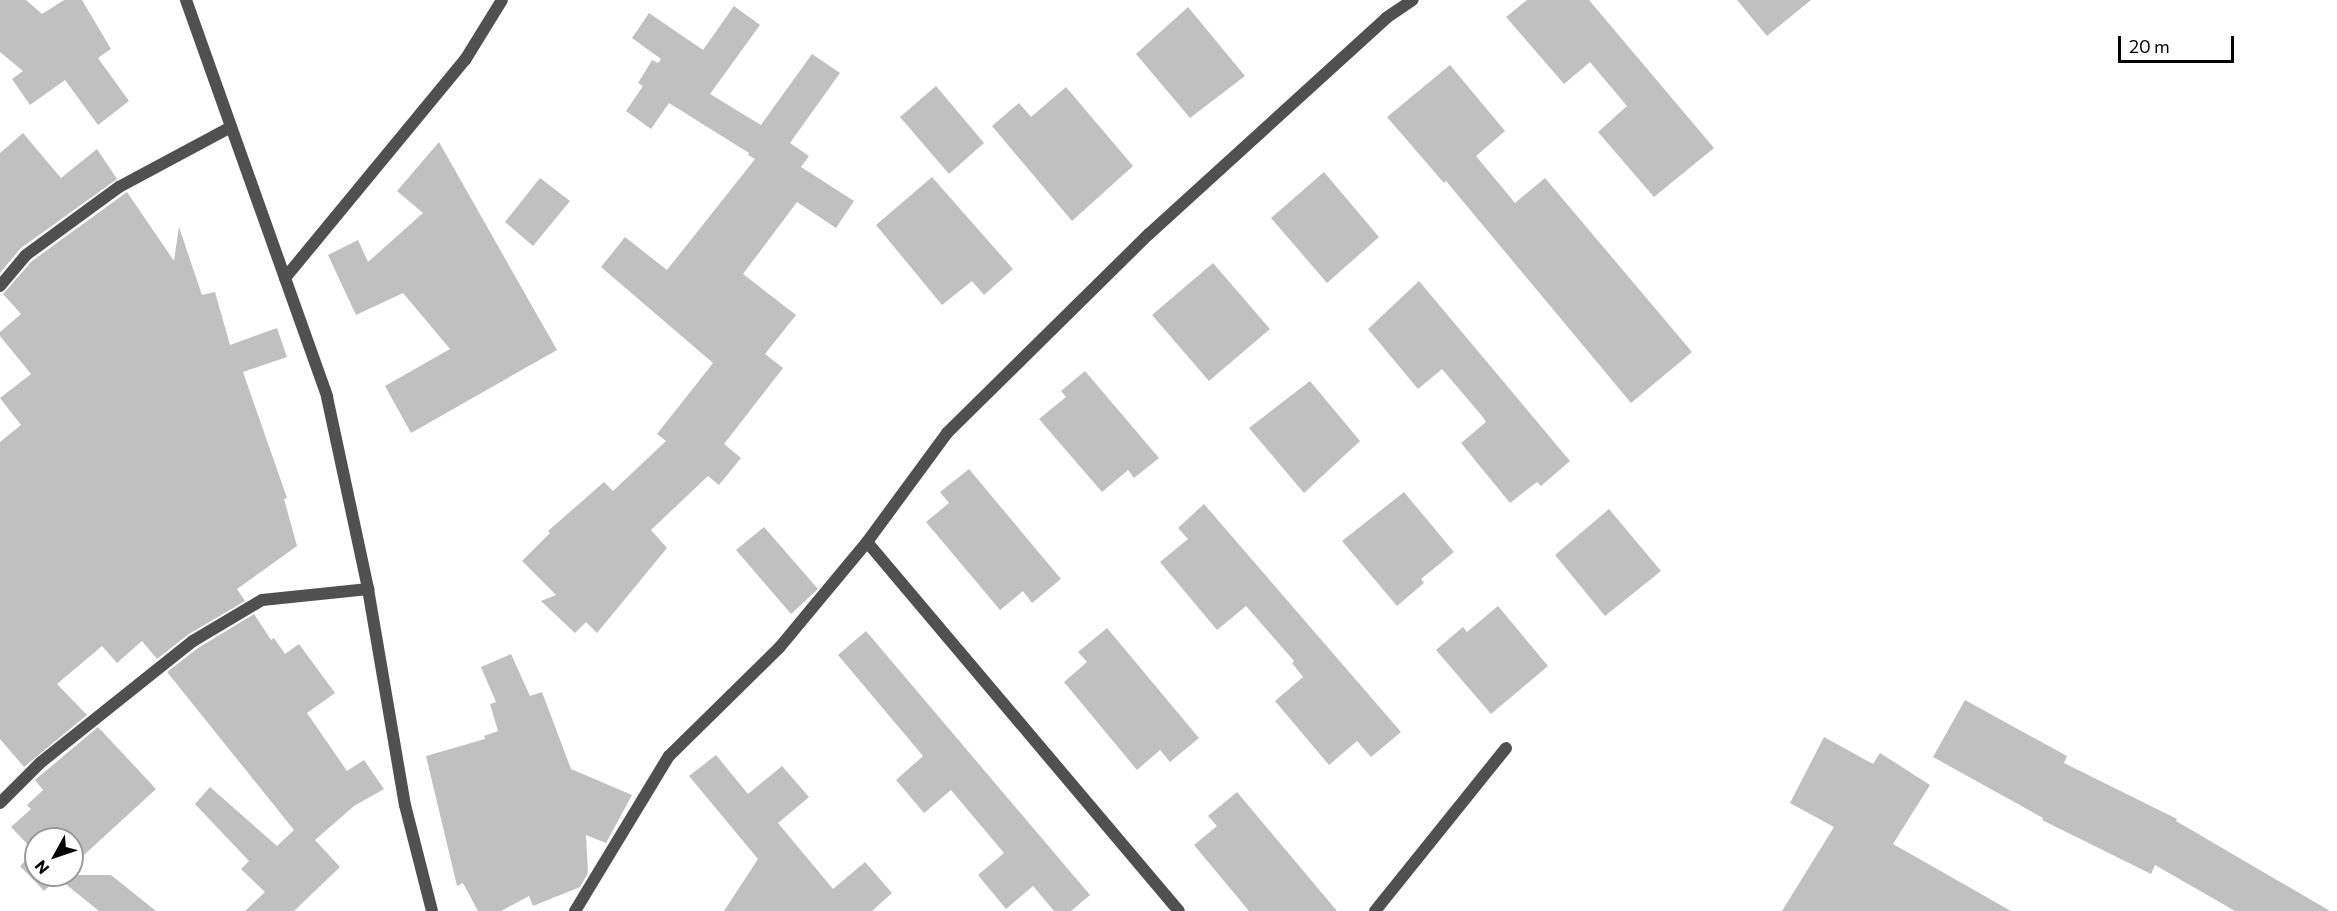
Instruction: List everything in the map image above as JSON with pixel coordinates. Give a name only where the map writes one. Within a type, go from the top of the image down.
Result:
[{"type":"street","points":[[186,0],[327,397],[368,589],[405,805],[432,911]]},
{"type":"street","points":[[285,278],[465,60],[502,0]]},
{"type":"street","points":[[575,911],[669,756],[779,648],[867,542],[947,433],[1149,234],[1378,26],[1413,0]]},
{"type":"street","points":[[0,286],[26,255],[119,187],[231,127]]},
{"type":"street","points":[[867,542],[1179,911]]},
{"type":"street","points":[[0,803],[40,764],[193,641],[262,600],[368,589]]},
{"type":"street","points":[[1375,911],[1506,748]]},
{"type":"building","points":[[0,0],[26,0],[42,14],[64,0],[82,0],[111,49],[98,58],[129,101],[98,125],[65,80],[30,105],[12,79],[23,71],[0,52]]},
{"type":"building","points":[[1527,0],[1589,0],[1714,148],[1654,197],[1598,132],[1627,106],[1590,62],[1564,84],[1506,17]]},
{"type":"building","points":[[1737,0],[1811,0],[1767,36]]},
{"type":"building","points":[[734,6],[760,25],[710,94],[761,125],[812,54],[840,73],[790,143],[809,156],[801,167],[854,201],[836,228],[797,202],[743,274],[796,315],[765,354],[783,368],[724,444],[741,458],[719,485],[708,476],[651,530],[667,548],[597,633],[586,622],[575,633],[541,601],[556,595],[522,561],[550,533],[548,531],[604,482],[613,491],[666,441],[657,434],[713,363],[601,267],[625,237],[667,270],[755,159],[669,103],[651,129],[626,111],[643,86],[638,83],[652,60],[658,63],[661,59],[632,38],[649,13],[703,50]]},
{"type":"building","points":[[1188,7],[1245,76],[1190,118],[1136,54]]},
{"type":"building","points":[[1450,65],[1505,131],[1476,156],[1515,203],[1545,178],[1692,352],[1631,403],[1446,181],[1444,183],[1387,117]]},
{"type":"building","points":[[936,86],[984,143],[949,174],[900,117]]},
{"type":"building","points":[[1066,87],[1133,166],[1072,221],[992,126],[1019,103],[1031,117]]},
{"type":"building","points":[[23,133],[61,178],[97,149],[117,179],[21,248],[0,273],[0,153]]},
{"type":"building","points":[[439,142],[557,350],[411,433],[385,386],[450,349],[403,293],[356,315],[328,255],[358,240],[368,262],[423,213],[397,191]]},
{"type":"building","points":[[1324,172],[1379,237],[1327,283],[1271,218]]},
{"type":"building","points":[[932,177],[1013,269],[984,295],[972,281],[942,305],[876,225]]},
{"type":"building","points":[[540,178],[570,201],[533,246],[505,222]]},
{"type":"building","points":[[127,192],[174,261],[179,227],[202,295],[215,292],[230,345],[277,328],[287,357],[243,372],[287,498],[284,499],[297,546],[237,589],[245,601],[189,634],[157,659],[142,641],[117,663],[102,646],[57,684],[87,715],[24,767],[0,739],[0,442],[21,425],[0,398],[31,374],[0,336],[0,332],[21,314],[3,294],[32,261]]},
{"type":"building","points":[[1213,263],[1270,329],[1209,381],[1152,315]]},
{"type":"building","points":[[1419,281],[1570,461],[1541,486],[1537,482],[1510,503],[1461,443],[1486,422],[1482,416],[1442,369],[1418,389],[1368,329]]},
{"type":"building","points":[[1085,371],[1159,458],[1134,478],[1128,470],[1102,492],[1039,419],[1066,397],[1061,391]]},
{"type":"building","points":[[1310,381],[1360,441],[1304,493],[1249,428]]},
{"type":"building","points":[[969,469],[1061,579],[1032,603],[1023,591],[1000,610],[926,522],[949,503],[940,492]]},
{"type":"building","points":[[1404,492],[1454,552],[1421,579],[1424,583],[1397,606],[1342,541]]},
{"type":"building","points":[[1204,504],[1401,732],[1371,757],[1357,741],[1329,765],[1275,701],[1303,677],[1292,663],[1294,661],[1246,606],[1217,630],[1160,562],[1188,539],[1178,528]]},
{"type":"building","points":[[1609,509],[1661,571],[1605,616],[1555,555]]},
{"type":"building","points":[[764,527],[818,589],[791,614],[736,550]]},
{"type":"building","points":[[1498,606],[1548,666],[1491,714],[1436,650],[1463,627],[1467,632]]},
{"type":"building","points":[[254,614],[271,640],[274,638],[285,654],[299,644],[335,693],[307,713],[347,771],[364,760],[384,789],[354,806],[315,840],[340,867],[294,911],[245,911],[265,892],[241,869],[249,861],[195,804],[210,787],[277,846],[294,830],[167,672],[198,648]]},
{"type":"building","points":[[1107,628],[1199,738],[1170,762],[1160,750],[1137,770],[1064,682],[1087,662],[1078,652]]},
{"type":"building","points":[[866,631],[1090,895],[1071,911],[1054,911],[1033,886],[1006,909],[978,875],[1004,853],[951,790],[924,813],[896,780],[923,756],[838,655]]},
{"type":"building","points":[[511,654],[530,696],[542,692],[571,769],[632,795],[606,843],[586,835],[588,873],[580,887],[533,906],[529,896],[501,911],[478,911],[463,883],[457,886],[426,756],[485,739],[484,736],[498,731],[490,704],[496,702],[481,667]]},
{"type":"building","points":[[1965,700],[2067,756],[2064,763],[2177,819],[2176,821],[2330,911],[2235,911],[2155,865],[2151,874],[2042,820],[2043,818],[1933,757]]},
{"type":"building","points":[[98,727],[156,789],[84,855],[84,827],[24,827],[24,841],[11,827],[31,809],[27,805],[43,790],[35,780]]},
{"type":"building","points":[[1824,737],[1873,764],[1880,753],[1930,785],[1893,844],[2011,911],[1782,911],[1834,827],[1790,803]]},
{"type":"building","points":[[716,755],[748,794],[782,766],[809,797],[778,823],[833,889],[865,862],[892,893],[872,911],[724,911],[758,859],[689,776]]},
{"type":"building","points":[[1237,792],[1337,911],[1249,911],[1194,845],[1217,826],[1208,816]]},
{"type":"building","points":[[84,875],[111,875],[156,911],[99,911],[69,887],[84,887]]}]
